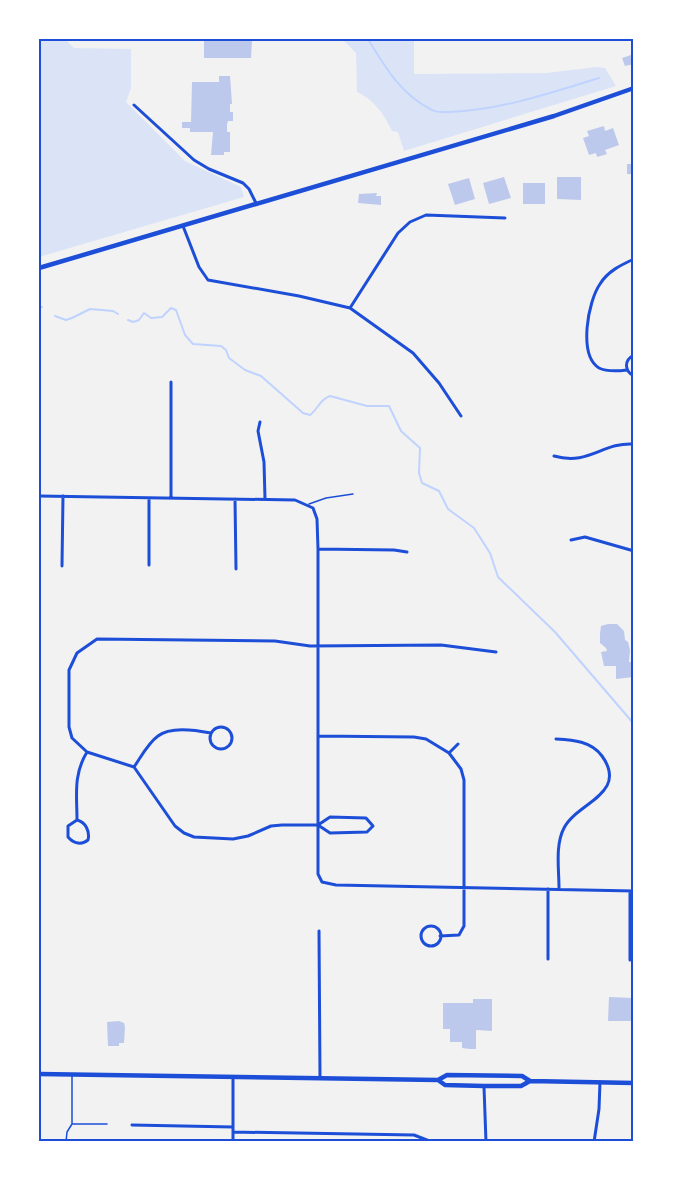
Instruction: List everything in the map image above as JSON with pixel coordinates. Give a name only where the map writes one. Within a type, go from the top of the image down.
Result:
[{"type":"main road","points":[[39,268],[554,116],[634,88]]},
{"type":"main road","points":[[39,1074],[438,1080],[447,1075],[522,1076],[530,1081]]},
{"type":"main road","points":[[438,1080],[445,1085],[484,1086],[521,1086],[530,1081],[634,1083]]},
{"type":"street","points":[[134,105],[194,160],[243,183],[249,189],[256,204]]},
{"type":"street","points":[[350,308],[398,233],[410,222],[426,215],[504,218]]},
{"type":"street","points":[[183,226],[199,267],[208,280],[299,296],[350,308],[413,353],[439,383],[461,416]]},
{"type":"street","points":[[634,259],[618,266],[600,284],[590,310],[588,325],[589,356],[596,366],[608,370],[627,370],[634,376]]},
{"type":"street","points":[[627,370],[628,361],[634,355]]},
{"type":"street","points":[[171,382],[171,498]]},
{"type":"street","points":[[260,422],[258,431],[264,462],[265,499]]},
{"type":"street","points":[[554,456],[574,459],[592,456],[620,443],[634,444]]},
{"type":"street","points":[[39,496],[265,499],[295,500],[309,504],[316,512],[318,549],[319,879],[325,884],[336,885],[632,891],[630,960]]},
{"type":"street","points":[[62,566],[63,496]]},
{"type":"street","points":[[149,498],[149,565]]},
{"type":"street","points":[[235,499],[236,569]]},
{"type":"street","points":[[571,540],[585,537],[634,551]]},
{"type":"street","points":[[318,549],[407,552]]},
{"type":"street","points":[[318,825],[330,833],[367,832],[373,826],[366,818],[330,817],[318,825],[272,826],[248,836],[233,839],[194,837],[184,833],[175,826],[134,767],[87,752],[72,738],[69,727],[69,670],[76,653],[91,642],[108,638],[263,640],[318,646],[441,645],[496,651]]},
{"type":"street","points":[[134,767],[156,737],[169,730],[211,733],[220,726],[228,728],[232,734],[231,743],[225,748],[218,748],[210,741],[211,733]]},
{"type":"street","points":[[318,736],[414,737],[426,740],[449,753],[461,769],[464,780],[462,930],[459,935],[452,937],[440,936]]},
{"type":"street","points":[[556,739],[571,740],[598,750],[605,760],[609,775],[604,792],[577,812],[564,826],[559,842],[559,889]]},
{"type":"street","points":[[449,753],[458,744]]},
{"type":"street","points":[[77,820],[76,777],[79,764],[87,752]]},
{"type":"street","points":[[77,820],[84,823],[87,829],[89,836],[85,843],[77,843],[68,837],[68,826],[77,820]]},
{"type":"street","points":[[548,889],[548,959]]},
{"type":"street","points":[[431,927],[439,931],[440,936],[436,944],[430,946],[425,944],[421,936],[425,928],[431,927]]},
{"type":"street","points":[[319,931],[320,1078]]},
{"type":"street","points":[[233,1077],[233,1142]]},
{"type":"street","points":[[594,1142],[600,1082]]},
{"type":"street","points":[[484,1086],[486,1142]]},
{"type":"street","points":[[132,1125],[233,1127]]},
{"type":"street","points":[[233,1132],[414,1135],[432,1142]]},
{"type":"street","points":[[370,1135],[370,1142]]},
{"type":"lane","points":[[309,504],[326,498],[353,494]]},
{"type":"lane","points":[[66,1142],[67,1132],[72,1124],[72,1074]]},
{"type":"lane","points":[[72,1124],[107,1124]]},
{"type":"shaded area","points":[[39,39],[65,39],[74,48],[131,49],[131,88],[126,102],[185,161],[241,187],[244,197],[39,257]]},
{"type":"shaded area","points":[[342,39],[414,39],[414,74],[546,73],[597,67],[605,68],[616,86],[404,151],[398,132],[392,131],[378,108],[357,92],[356,53]]},
{"type":"building","points":[[204,39],[252,39],[251,58],[204,58]]},
{"type":"building","points":[[634,54],[634,64],[625,66],[622,58]]},
{"type":"building","points":[[219,76],[230,76],[232,104],[230,104],[230,112],[233,112],[233,121],[228,121],[227,132],[230,132],[230,152],[224,152],[224,155],[211,155],[213,132],[190,132],[190,128],[182,128],[182,122],[191,122],[192,82],[219,82]]},
{"type":"building","points":[[604,126],[605,131],[613,128],[619,145],[605,150],[607,154],[597,157],[596,153],[589,155],[583,138],[589,136],[587,131]]},
{"type":"building","points":[[627,164],[634,164],[634,174],[627,174]]},
{"type":"building","points":[[504,177],[511,198],[489,204],[483,183]]},
{"type":"building","points":[[557,177],[581,177],[581,200],[557,199]]},
{"type":"building","points":[[469,178],[475,199],[455,205],[448,184]]},
{"type":"building","points":[[523,183],[545,183],[545,204],[523,204]]},
{"type":"building","points":[[377,193],[376,196],[381,196],[381,205],[358,203],[359,194]]},
{"type":"building","points":[[617,624],[624,631],[630,650],[629,662],[633,662],[633,677],[616,679],[616,666],[604,666],[601,652],[607,651],[600,643],[600,634],[601,626]]},
{"type":"building","points":[[609,997],[632,998],[631,1021],[608,1021]]},
{"type":"building","points":[[473,999],[492,999],[492,1031],[476,1030],[476,1049],[462,1048],[462,1042],[450,1042],[450,1029],[443,1029],[443,1003],[473,1003]]},
{"type":"building","points":[[107,1022],[124,1023],[125,1027],[124,1043],[119,1043],[119,1046],[108,1046]]},
{"type":"waterway","points":[[368,39],[388,70],[411,97],[436,112],[488,108],[544,95],[599,78]]},
{"type":"waterway","points":[[128,320],[133,322],[139,320],[144,313],[151,318],[162,317],[171,308],[176,310],[185,335],[193,344],[221,346],[226,350],[229,358],[245,370],[261,376],[303,413],[310,415],[324,399],[330,396],[367,406],[389,406],[401,431],[420,448],[419,473],[422,483],[439,491],[448,509],[474,528],[490,553],[498,577],[555,632],[634,724]]},
{"type":"waterway","points":[[55,316],[66,320],[90,309],[113,311],[118,314]]}]
